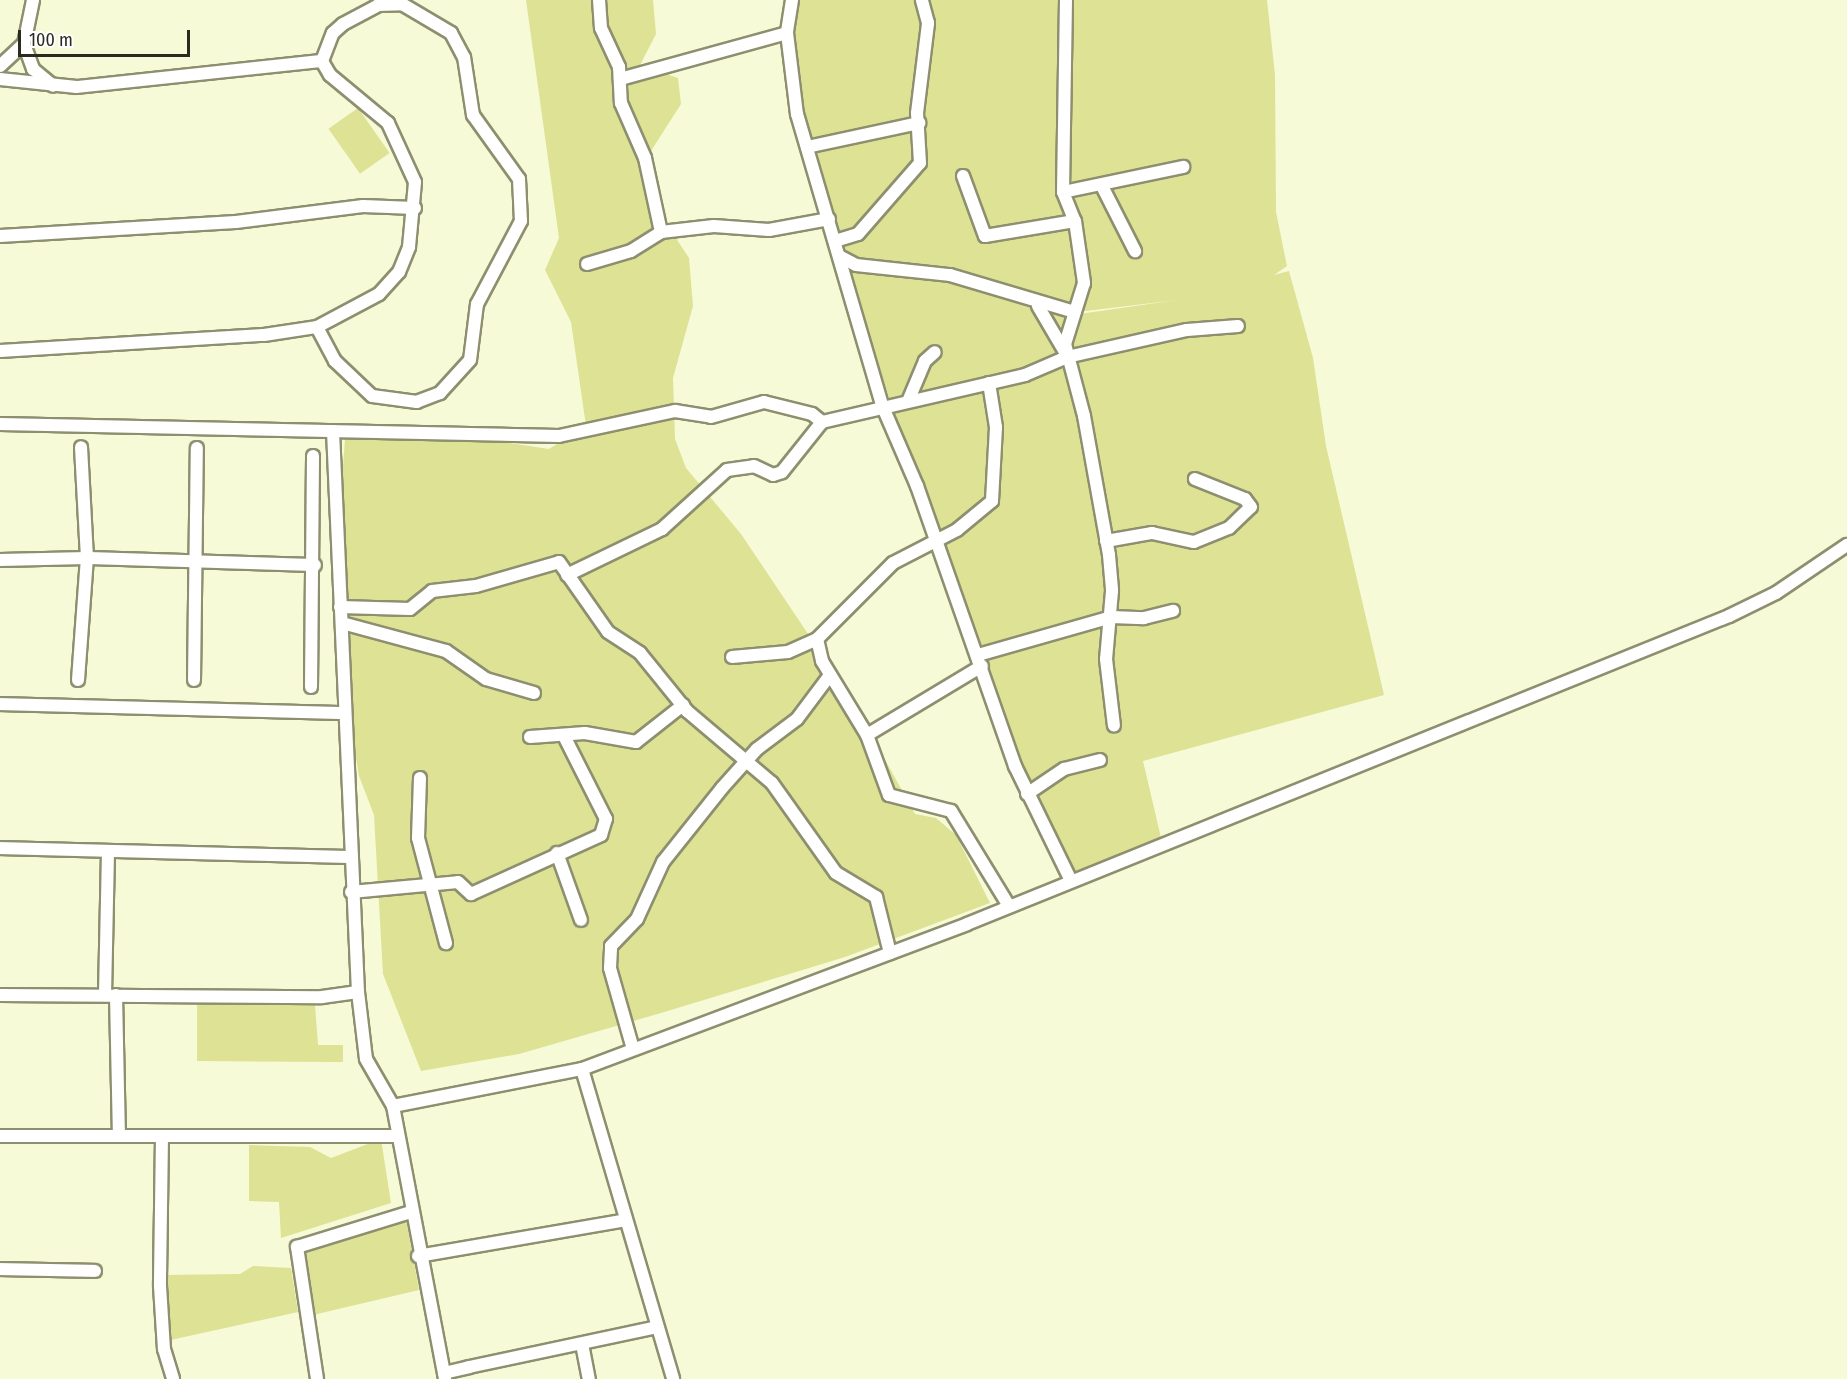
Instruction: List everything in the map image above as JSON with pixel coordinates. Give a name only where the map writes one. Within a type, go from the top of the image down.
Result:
[{"type":"street","points":[[33,0],[24,45],[33,69],[53,86]]},
{"type":"street","points":[[599,0],[601,28],[620,79],[621,103],[645,158],[661,232]]},
{"type":"street","points":[[792,0],[787,33],[807,147],[882,405],[936,541],[1026,794],[1071,881]]},
{"type":"street","points":[[835,241],[858,234],[920,163],[919,123],[928,23],[922,0]]},
{"type":"street","points":[[1066,0],[1064,192],[1075,221],[1084,283],[1066,354]]},
{"type":"street","points":[[316,327],[334,361],[372,396],[417,402],[440,393],[470,360],[477,304],[521,221],[523,201],[506,156],[473,114],[464,57],[451,33],[430,16],[402,4],[378,5],[333,33],[322,61]]},
{"type":"street","points":[[620,79],[787,33]]},
{"type":"street","points":[[0,66],[24,45]]},
{"type":"street","points":[[0,79],[53,86],[322,61]]},
{"type":"street","points":[[0,351],[316,327],[379,294],[399,272],[415,208],[405,152],[388,123],[330,75],[322,61]]},
{"type":"street","points":[[807,147],[919,123]]},
{"type":"street","points":[[1064,192],[1092,184],[1103,188],[1183,167]]},
{"type":"street","points":[[963,176],[985,236],[1075,221]]},
{"type":"street","points":[[1103,188],[1135,251]]},
{"type":"street","points":[[0,236],[236,222],[363,206],[415,208]]},
{"type":"street","points":[[587,264],[631,251],[661,232],[714,226],[769,230],[829,219]]},
{"type":"street","points":[[839,256],[856,266],[950,275],[1038,306],[1075,312]]},
{"type":"street","points":[[1038,306],[1066,354],[1084,416],[1106,541],[1111,617],[1106,659],[1114,726]]},
{"type":"street","points":[[567,575],[662,529],[726,470],[754,466],[773,475],[782,472],[822,422],[882,405],[1025,375],[1066,354],[1187,330],[1238,326]]},
{"type":"street","points":[[909,399],[925,361],[935,352]]},
{"type":"street","points":[[732,657],[788,652],[817,639],[893,563],[936,541],[975,517],[995,495],[996,427],[989,383]]},
{"type":"street","points":[[0,424],[559,436],[675,411],[711,417],[764,402],[812,414],[822,422]]},
{"type":"street","points":[[333,431],[342,623],[343,713],[358,992],[366,1059],[393,1106],[418,1256],[445,1376],[657,1327]]},
{"type":"street","points":[[78,680],[87,558],[81,447]]},
{"type":"street","points":[[194,680],[198,561],[197,448]]},
{"type":"street","points":[[311,687],[315,565],[313,456]]},
{"type":"street","points":[[1106,541],[1152,533],[1194,542],[1228,528],[1251,507],[1245,499],[1195,479]]},
{"type":"street","points":[[393,1106],[582,1068],[890,953],[1729,616],[1776,594],[1847,545]]},
{"type":"street","points":[[0,560],[87,558],[315,565]]},
{"type":"street","points":[[340,607],[410,609],[432,591],[476,586],[559,562],[603,625],[640,653],[683,705],[788,802],[836,873],[876,897],[890,953]]},
{"type":"street","points":[[867,735],[980,661],[1111,617],[1144,618],[1173,611]]},
{"type":"street","points":[[342,623],[446,651],[486,679],[534,693]]},
{"type":"street","points":[[817,639],[830,675],[867,735],[889,795],[951,811],[1009,906]]},
{"type":"street","points":[[633,1049],[610,968],[611,946],[637,919],[663,861],[722,788],[749,764],[757,749],[797,719],[830,675]]},
{"type":"street","points":[[0,704],[343,713]]},
{"type":"street","points":[[530,737],[585,733],[636,741],[683,705]]},
{"type":"street","points":[[351,892],[429,887],[458,882],[471,894],[557,853],[591,842],[607,824],[564,736]]},
{"type":"street","points":[[1026,794],[1064,769],[1100,760]]},
{"type":"street","points":[[420,778],[418,838],[429,887],[446,944]]},
{"type":"street","points":[[0,848],[352,857]]},
{"type":"street","points":[[108,852],[111,995],[119,1135]]},
{"type":"street","points":[[557,853],[581,920]]},
{"type":"street","points":[[0,995],[322,997],[358,992]]},
{"type":"street","points":[[582,1068],[673,1379]]},
{"type":"street","points":[[0,1136],[397,1136]]},
{"type":"street","points":[[162,1136],[160,1286],[164,1349],[173,1379]]},
{"type":"street","points":[[317,1379],[297,1247],[411,1212]]},
{"type":"street","points":[[418,1256],[626,1221]]},
{"type":"street","points":[[0,1269],[95,1271]]},
{"type":"street","points":[[582,1344],[589,1379]]},
{"type":"green space","points":[[526,0],[653,0],[656,34],[640,65],[678,78],[681,104],[651,151],[662,217],[689,258],[693,306],[673,378],[675,439],[686,468],[741,534],[851,698],[915,814],[936,818],[956,835],[990,903],[845,957],[661,1013],[519,1054],[421,1071],[383,974],[374,815],[359,776],[349,716],[339,521],[345,439],[446,433],[549,449],[586,426],[571,322],[545,270],[559,238]]},
{"type":"green space","points":[[795,0],[1267,0],[1275,75],[1276,212],[1287,266],[1274,275],[1289,271],[1313,358],[1326,446],[1384,695],[1143,761],[1162,842],[1071,876],[1022,768],[946,566],[845,267],[924,272],[1079,314],[1177,300],[1086,311],[1043,304],[943,271],[871,264],[842,254],[802,116],[791,34]]},
{"type":"green space","points":[[358,108],[390,153],[360,174],[329,129]]},
{"type":"green space","points":[[197,1004],[315,1005],[318,1045],[343,1045],[343,1062],[197,1061]]},
{"type":"green space","points":[[381,1139],[391,1203],[281,1238],[279,1202],[249,1201],[249,1145],[310,1147],[331,1158]]},
{"type":"green space","points":[[406,1219],[419,1290],[313,1315],[300,1262],[307,1250]]},
{"type":"green space","points":[[253,1266],[291,1268],[298,1312],[166,1341],[164,1275],[240,1274]]}]
